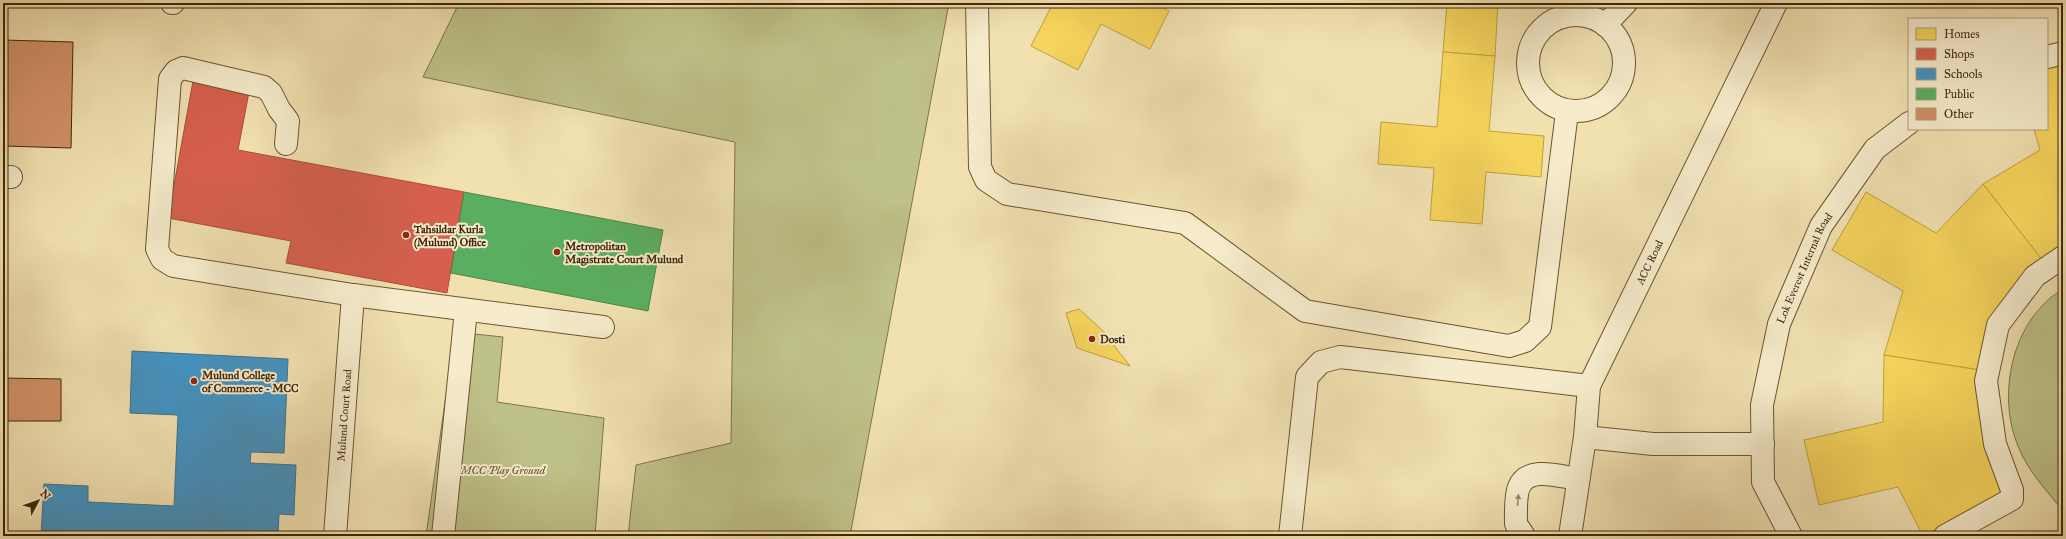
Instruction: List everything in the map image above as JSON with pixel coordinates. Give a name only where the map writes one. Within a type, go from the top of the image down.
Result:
[{"type":"street","points":[[978,3],[980,167],[986,180],[1007,194],[1185,223],[1305,311],[1509,346],[1525,341],[1540,327],[1567,112]]},
{"type":"street","points":[[1605,25],[1626,3]]},
{"type":"street","name":"ACC Road","points":[[1570,536],[1585,437],[1589,386],[1776,3]]},
{"type":"street","points":[[1575,14],[1591,17],[1605,25],[1617,37],[1623,53],[1625,69],[1620,85],[1610,98],[1598,107],[1583,112],[1567,112],[1553,106],[1540,96],[1532,84],[1527,68],[1528,53],[1534,38],[1544,26],[1558,18],[1575,14]]},
{"type":"street","points":[[2048,57],[2063,53]]},
{"type":"street","points":[[286,144],[288,121],[271,93],[264,87],[183,68],[176,70],[170,79],[157,249],[162,259],[173,266],[353,295],[603,327]]},
{"type":"street","name":"Lok Everest Internal Road","points":[[1791,536],[1764,482],[1762,406],[1779,324],[1821,226],[1875,149],[1908,123]]},
{"type":"street","points":[[1945,536],[2012,499],[2012,490],[1995,444],[1986,381],[1998,326],[2035,276],[2063,257]]},
{"type":"street","name":"Mulund Court Road","points":[[335,536],[353,295]]},
{"type":"street","points":[[443,536],[466,310]]},
{"type":"street","points":[[1290,536],[1307,377],[1321,362],[1340,357],[1589,386]]},
{"type":"street","points":[[1585,437],[1653,444],[1763,444]]},
{"type":"street","points":[[1524,536],[1516,524],[1519,487],[1525,480],[1531,475],[1538,474],[1578,479]]},
{"type":"green space","points":[[459,3],[949,3],[850,536],[628,536],[636,465],[731,443],[735,142],[423,77]]},
{"type":"green space","points":[[2063,289],[2063,511],[2038,480],[2022,455],[2012,428],[2009,410],[2009,390],[2015,352],[2022,334],[2032,318],[2044,304]]},
{"type":"green space","name":"MCC Play Ground","points":[[455,332],[503,337],[497,402],[604,418],[595,536],[426,536]]},
{"type":"building: Homes","points":[[1053,3],[1153,3],[1169,11],[1150,49],[1101,24],[1078,70],[1031,46]]},
{"type":"building: Homes","points":[[1447,3],[1498,3],[1495,56],[1443,52]]},
{"type":"building: Homes","points":[[1443,52],[1495,56],[1489,131],[1544,136],[1541,177],[1486,172],[1482,224],[1430,220],[1434,168],[1378,164],[1381,122],[1437,127]]},
{"type":"building: Homes","points":[[2063,58],[2063,248],[2043,261],[1983,184],[2040,150],[2034,130],[2048,130],[2048,63]]},
{"type":"building: Homes","points":[[1983,184],[2043,261],[1980,370],[1884,355],[1903,291],[1832,250],[1866,192],[1936,233]]},
{"type":"building: Homes","name":"Dosti","points":[[1079,309],[1102,330],[1130,366],[1077,348],[1066,313]]},
{"type":"building: Homes","points":[[1884,355],[1980,370],[1979,413],[1989,455],[2009,493],[1923,536],[1898,487],[1819,505],[1804,440],[1883,422]]},
{"type":"building: Shops","points":[[193,81],[249,92],[238,150],[464,192],[447,293],[286,263],[291,241],[168,218]]},
{"type":"building: Schools","points":[[132,351],[288,359],[284,453],[251,452],[250,463],[296,465],[294,515],[279,514],[278,536],[41,536],[44,484],[88,486],[88,502],[174,506],[178,415],[130,413]]},
{"type":"building: Public","name":"Metropolitan Magistrate Court Mulund","points":[[464,192],[663,230],[648,311],[451,273]]},
{"type":"building: Other","points":[[3,40],[73,42],[71,148],[3,146]]},
{"type":"building: Other","points":[[3,378],[61,379],[61,421],[3,421]]},
{"type":"place","name":"Tahsildar Kurla (Mulund) Office","points":[[406,235]]},
{"type":"place","name":"Metropolitan Magistrate Court Mulund","points":[[557,252]]},
{"type":"place","name":"Dosti","points":[[1092,339]]},
{"type":"place","name":"Mulund College of Commerce - MCC","points":[[194,381]]}]
